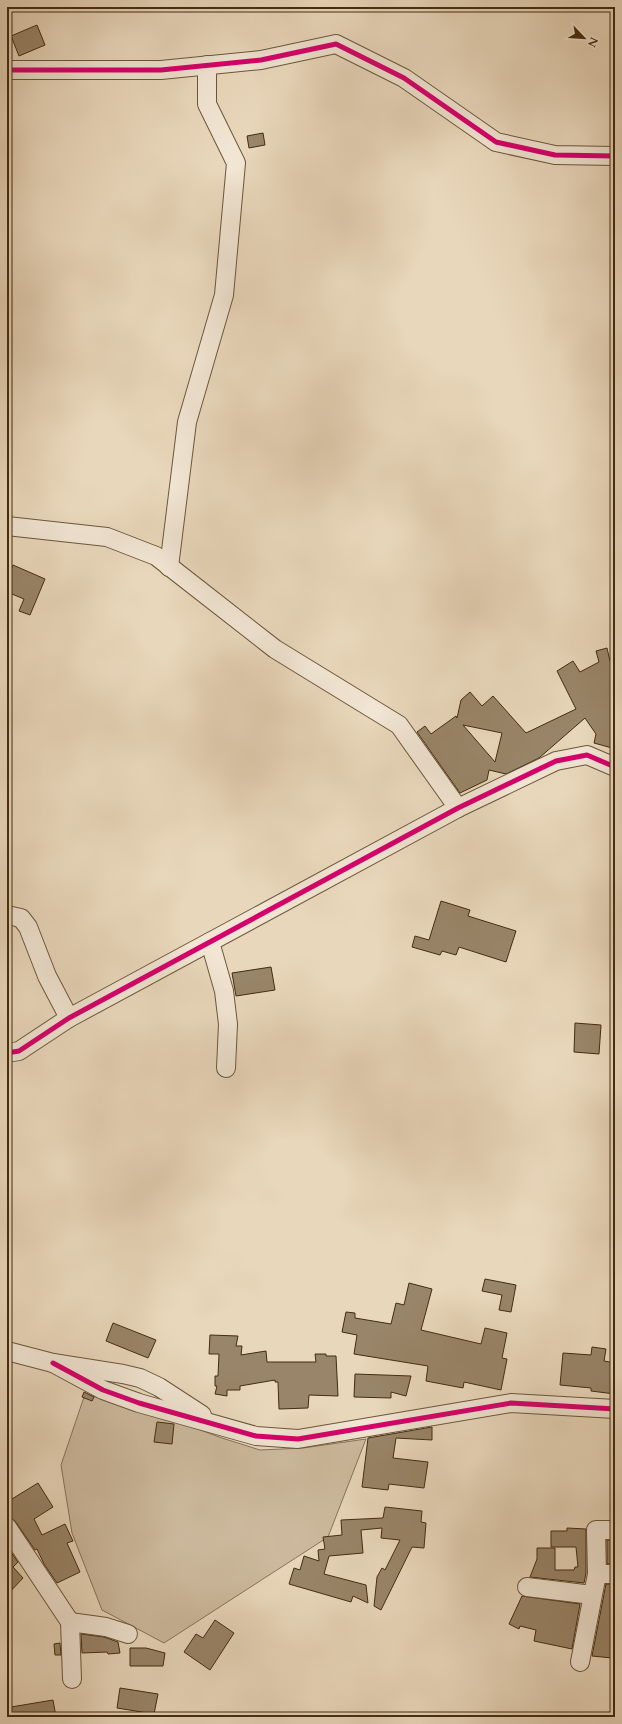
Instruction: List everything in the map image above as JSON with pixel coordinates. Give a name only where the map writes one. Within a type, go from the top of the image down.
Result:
[{"type":"street","points":[[7,70],[161,70],[261,60],[336,44],[404,78],[496,142],[555,156],[615,156]]},
{"type":"street","points":[[169,567],[187,422],[224,295],[236,163],[207,104],[207,65]]},
{"type":"street","points":[[7,526],[107,537],[156,556],[274,649],[399,725],[458,808]]},
{"type":"street","points":[[7,1053],[19,1051],[69,1018],[458,808],[556,761],[587,755],[615,767]]},
{"type":"street","points":[[7,915],[21,918],[28,927],[47,976],[69,1018]]},
{"type":"street","points":[[210,942],[224,990],[228,1024],[226,1068]]},
{"type":"street","points":[[7,1351],[53,1363],[140,1378],[159,1387],[222,1428]]},
{"type":"street","points":[[53,1363],[103,1390],[123,1398],[222,1428],[256,1436],[298,1439],[511,1403],[615,1409]]},
{"type":"street","points":[[7,1527],[70,1622],[72,1679]]},
{"type":"street","points":[[580,1662],[597,1574],[596,1530],[615,1530]]},
{"type":"street","points":[[597,1574],[615,1574]]},
{"type":"street","points":[[526,1587],[592,1595]]},
{"type":"street","points":[[70,1622],[106,1627],[128,1634]]},
{"type":"shaded area","points":[[85,1394],[154,1413],[260,1450],[303,1448],[366,1439],[328,1537],[164,1643],[102,1610],[72,1533],[61,1465]]},
{"type":"building","points":[[37,25],[45,45],[19,56],[11,36]]},
{"type":"building","points":[[263,133],[265,145],[249,148],[247,136]]},
{"type":"building","points":[[13,565],[45,579],[30,615],[19,611],[24,599],[7,592],[7,580]]},
{"type":"building","points":[[607,648],[610,661],[615,658],[615,736],[612,748],[594,743],[596,734],[585,718],[539,758],[506,774],[489,770],[487,780],[460,793],[417,732],[425,726],[431,734],[456,716],[457,718],[461,700],[470,692],[482,706],[493,696],[526,733],[576,709],[557,671],[573,661],[580,672],[599,662],[596,651]],"holes":[[[463,725],[502,733],[495,762]]]},
{"type":"building","points":[[441,901],[470,910],[468,916],[516,931],[506,962],[459,947],[456,955],[442,951],[440,955],[412,947],[415,936],[429,940]]},
{"type":"building","points":[[271,967],[275,990],[236,996],[232,973]]},
{"type":"building","points":[[575,1023],[601,1025],[599,1054],[574,1052]]},
{"type":"building","points":[[485,1279],[516,1285],[511,1312],[499,1310],[502,1295],[482,1291]]},
{"type":"building","points":[[409,1283],[432,1289],[421,1330],[481,1344],[485,1328],[507,1333],[502,1358],[507,1359],[501,1390],[464,1382],[463,1388],[426,1381],[428,1366],[354,1354],[357,1335],[342,1332],[346,1312],[355,1313],[355,1318],[391,1324],[396,1303],[404,1305]]},
{"type":"building","points":[[113,1323],[156,1340],[148,1358],[106,1341]]},
{"type":"building","points":[[210,1335],[238,1336],[236,1346],[242,1346],[241,1355],[266,1351],[267,1362],[316,1362],[315,1354],[336,1356],[338,1396],[309,1395],[308,1408],[279,1409],[278,1382],[275,1382],[275,1380],[240,1386],[240,1390],[227,1390],[227,1396],[215,1394],[217,1386],[215,1386],[215,1376],[218,1376],[219,1354],[209,1354]]},
{"type":"building","points":[[592,1347],[606,1349],[604,1361],[615,1363],[615,1394],[591,1391],[591,1388],[560,1385],[563,1353],[591,1355]]},
{"type":"building","points":[[355,1374],[411,1376],[406,1396],[391,1392],[391,1398],[354,1397]]},
{"type":"building","points":[[84,1392],[94,1397],[92,1401],[82,1397]]},
{"type":"building","points":[[157,1422],[174,1424],[172,1444],[154,1442]]},
{"type":"building","points":[[432,1427],[432,1440],[396,1438],[393,1458],[428,1462],[424,1488],[389,1484],[388,1490],[362,1487],[368,1438]]},
{"type":"building","points":[[38,1483],[53,1507],[34,1519],[42,1535],[65,1524],[73,1541],[67,1543],[80,1572],[57,1583],[44,1564],[37,1549],[35,1550],[15,1521],[7,1517],[7,1502]]},
{"type":"building","points":[[385,1507],[422,1511],[421,1522],[426,1523],[424,1548],[412,1547],[381,1610],[374,1606],[377,1577],[382,1568],[385,1570],[400,1540],[381,1538],[382,1528],[361,1530],[363,1553],[329,1556],[324,1574],[366,1585],[368,1603],[353,1596],[351,1602],[289,1584],[294,1568],[300,1570],[304,1556],[319,1561],[318,1550],[325,1549],[323,1537],[342,1535],[341,1520],[383,1518]]},
{"type":"building","points":[[567,1528],[586,1529],[586,1573],[584,1583],[530,1577],[537,1559],[537,1548],[555,1548],[555,1570],[574,1570],[575,1567],[578,1567],[576,1547],[551,1547],[551,1531],[567,1531]]},
{"type":"building","points":[[607,1540],[615,1540],[615,1564],[607,1564]]},
{"type":"building","points":[[7,1547],[18,1562],[13,1567],[23,1578],[7,1595]]},
{"type":"building","points":[[606,1584],[615,1584],[615,1612],[612,1633],[615,1633],[612,1658],[592,1656]]},
{"type":"building","points":[[522,1596],[580,1604],[572,1649],[534,1641],[536,1630],[520,1626],[519,1629],[509,1624]]},
{"type":"building","points":[[215,1620],[234,1633],[210,1670],[184,1652],[196,1634],[203,1638]]},
{"type":"building","points":[[81,1634],[104,1637],[118,1642],[120,1653],[82,1653]]},
{"type":"building","points":[[60,1643],[61,1655],[55,1655],[54,1644]]},
{"type":"building","points":[[130,1648],[146,1648],[165,1653],[163,1666],[130,1666]]},
{"type":"building","points":[[120,1688],[158,1694],[154,1714],[117,1708]]},
{"type":"building","points":[[53,1700],[56,1717],[12,1717],[11,1707]]},
{"type":"cycle path","points":[[7,70],[161,70],[261,60],[336,44],[404,78],[496,142],[555,155],[615,156]]},
{"type":"cycle path","points":[[7,1053],[19,1051],[69,1018],[458,808],[556,761],[587,755],[615,767]]},
{"type":"cycle path","points":[[53,1363],[103,1390],[139,1403],[256,1436],[298,1439],[511,1403],[615,1409]]}]
